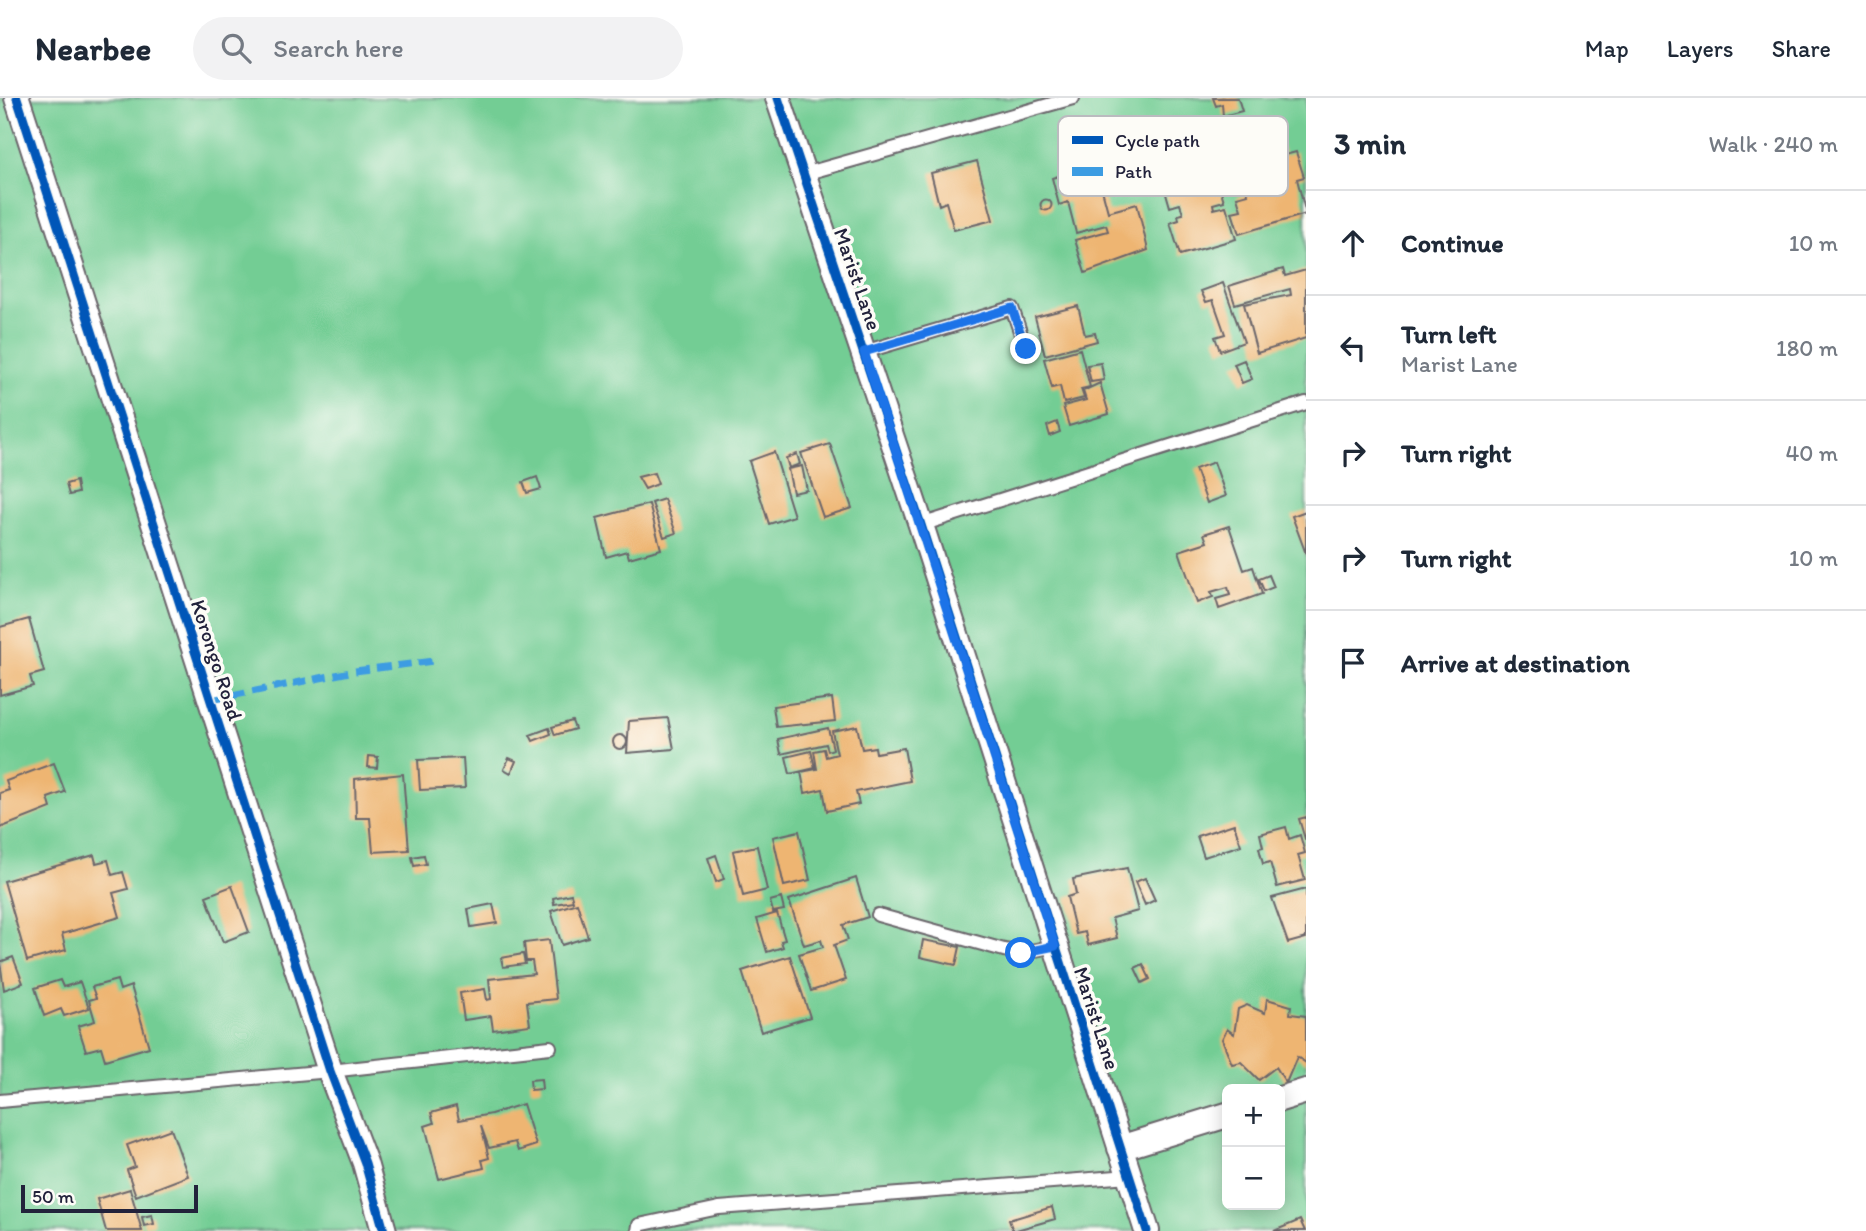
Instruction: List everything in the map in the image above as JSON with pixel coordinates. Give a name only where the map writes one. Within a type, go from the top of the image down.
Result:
[{"type":"street","name":"Korongo Road","points":[[18,98],[330,1071],[365,1163],[384,1231]]},
{"type":"street","name":"Marist Lane","points":[[778,98],[921,525],[1147,1231]]},
{"type":"street","points":[[1285,1097],[1306,1091]]},
{"type":"street","points":[[1120,1148],[1222,1117]]},
{"type":"lane","points":[[804,174],[1073,98]]},
{"type":"lane","points":[[864,352],[1012,308],[1026,349]]},
{"type":"lane","points":[[921,525],[1306,404]]},
{"type":"lane","points":[[878,915],[1021,953],[1055,946]]},
{"type":"lane","points":[[0,1101],[330,1071],[550,1047]]},
{"type":"lane","points":[[638,1231],[639,1225],[719,1208],[1129,1176]]},
{"type":"green space","points":[[0,98],[1306,98],[1306,1231],[0,1231]]},
{"type":"building","points":[[1213,98],[1238,98],[1242,111],[1223,116],[1222,104],[1216,106]]},
{"type":"building","points":[[1296,152],[1304,177],[1297,179],[1306,214],[1239,234],[1232,212],[1241,210],[1237,197],[1288,196],[1288,154]]},
{"type":"building","points":[[977,161],[993,220],[954,230],[946,202],[939,205],[931,173]]},
{"type":"building","points":[[1058,176],[1058,196],[1104,196],[1108,212],[1137,204],[1148,250],[1085,273],[1075,240],[1108,231],[1106,225],[1076,233],[1068,202],[1059,205],[1052,178]]},
{"type":"building","points":[[1167,196],[1222,196],[1224,201],[1213,204],[1214,209],[1226,206],[1236,239],[1180,255],[1170,223],[1179,220],[1178,215],[1183,214],[1180,204],[1170,207]]},
{"type":"building","points":[[1046,200],[1050,201],[1050,209],[1046,210],[1042,209],[1041,205],[1042,201]]},
{"type":"building","points":[[1283,269],[1285,276],[1306,270],[1306,338],[1257,353],[1244,304],[1291,295],[1290,289],[1235,304],[1229,286]]},
{"type":"building","points":[[1223,283],[1244,342],[1220,351],[1215,337],[1225,334],[1213,300],[1206,302],[1201,291]]},
{"type":"building","points":[[1078,306],[1085,335],[1095,333],[1097,341],[1045,355],[1035,317]]},
{"type":"building","points":[[1080,349],[1090,387],[1081,389],[1084,398],[1064,403],[1060,386],[1052,388],[1044,359]]},
{"type":"building","points":[[1244,360],[1252,379],[1242,383],[1234,364]]},
{"type":"building","points":[[1101,363],[1104,380],[1091,382],[1087,365]]},
{"type":"building","points":[[1100,383],[1109,414],[1069,426],[1063,406],[1086,400],[1083,391]]},
{"type":"building","points":[[1057,422],[1060,432],[1050,436],[1047,426]]},
{"type":"building","points":[[830,444],[852,508],[823,517],[801,453]]},
{"type":"building","points":[[774,452],[794,516],[769,524],[749,461]]},
{"type":"building","points":[[797,454],[800,464],[789,468],[786,458]]},
{"type":"building","points":[[1214,462],[1226,496],[1207,503],[1195,469]]},
{"type":"building","points":[[802,466],[807,490],[793,493],[788,469]]},
{"type":"building","points":[[654,473],[658,484],[645,489],[638,477]]},
{"type":"building","points":[[537,477],[541,489],[527,493],[523,482]]},
{"type":"building","points":[[76,481],[78,493],[69,495],[66,484]]},
{"type":"building","points":[[664,499],[676,533],[664,537],[652,503]]},
{"type":"building","points":[[649,504],[661,549],[629,558],[627,551],[606,557],[597,518]]},
{"type":"building","points":[[1306,511],[1306,554],[1292,516]]},
{"type":"building","points":[[1229,526],[1244,570],[1253,567],[1262,594],[1219,609],[1216,599],[1230,595],[1228,587],[1211,592],[1213,597],[1197,603],[1179,551],[1207,542],[1204,534]]},
{"type":"building","points":[[1269,575],[1274,587],[1264,591],[1259,579]]},
{"type":"building","points":[[29,619],[44,672],[30,676],[33,686],[0,695],[0,627]]},
{"type":"building","points":[[832,698],[835,721],[776,727],[773,706]]},
{"type":"building","points":[[668,718],[674,749],[627,753],[629,721]]},
{"type":"building","points":[[572,721],[575,729],[555,735],[552,727]]},
{"type":"building","points":[[857,726],[862,749],[875,747],[876,753],[904,748],[910,781],[856,792],[859,804],[827,811],[823,789],[805,793],[801,772],[817,769],[814,751],[824,749],[826,757],[837,754],[832,731]]},
{"type":"building","points":[[549,728],[551,734],[533,741],[530,735]]},
{"type":"building","points":[[828,728],[833,749],[828,751],[826,744],[781,754],[778,739]]},
{"type":"building","points":[[617,735],[623,735],[627,742],[623,749],[617,749],[613,745],[613,739]]},
{"type":"building","points":[[811,751],[815,768],[790,774],[786,757]]},
{"type":"building","points":[[369,756],[378,757],[377,768],[368,767]]},
{"type":"building","points":[[463,758],[465,788],[420,790],[418,760]]},
{"type":"building","points":[[509,758],[516,761],[511,773],[504,769]]},
{"type":"building","points":[[54,763],[65,792],[48,798],[51,808],[0,828],[0,793],[9,790],[6,781]]},
{"type":"building","points":[[403,774],[409,850],[373,852],[370,818],[356,818],[355,779]]},
{"type":"building","points":[[1306,817],[1306,839],[1305,839],[1299,819]]},
{"type":"building","points":[[1234,824],[1241,845],[1204,857],[1197,836]]},
{"type":"building","points":[[1286,827],[1289,839],[1300,835],[1305,853],[1298,855],[1305,880],[1277,887],[1270,862],[1263,864],[1259,848],[1263,847],[1260,834]]},
{"type":"building","points":[[799,831],[810,880],[784,886],[773,837]]},
{"type":"building","points":[[757,846],[767,890],[743,896],[733,851]]},
{"type":"building","points":[[94,855],[96,863],[108,860],[112,875],[123,872],[128,889],[113,893],[120,917],[62,934],[66,950],[27,961],[4,881]]},
{"type":"building","points":[[424,855],[426,864],[414,866],[412,857]]},
{"type":"building","points":[[716,855],[724,879],[716,882],[708,858]]},
{"type":"building","points":[[1127,868],[1138,911],[1112,918],[1117,938],[1088,945],[1085,932],[1076,934],[1067,897],[1076,894],[1073,879]]},
{"type":"building","points":[[856,878],[868,917],[843,925],[848,940],[834,945],[846,980],[811,991],[799,954],[823,947],[821,940],[804,945],[789,900]]},
{"type":"building","points":[[1145,878],[1155,900],[1145,905],[1135,882]]},
{"type":"building","points":[[232,886],[249,932],[223,942],[206,896]]},
{"type":"building","points":[[1306,889],[1306,938],[1288,943],[1272,898]]},
{"type":"building","points":[[571,894],[573,901],[554,904],[553,898]]},
{"type":"building","points":[[781,898],[784,910],[773,912],[770,901]]},
{"type":"building","points":[[577,903],[588,937],[562,945],[551,911]]},
{"type":"building","points":[[493,904],[497,923],[471,927],[468,909]]},
{"type":"building","points":[[777,913],[785,940],[781,941],[783,947],[767,952],[757,919]]},
{"type":"building","points":[[549,940],[556,999],[527,1002],[530,1025],[493,1030],[491,1016],[464,1020],[460,993],[485,989],[487,1000],[491,999],[489,979],[534,974],[532,961],[526,961],[524,943]]},
{"type":"building","points":[[923,940],[960,947],[956,965],[920,957]]},
{"type":"building","points":[[523,954],[525,964],[503,967],[501,958]]},
{"type":"building","points":[[790,956],[810,1017],[761,1032],[742,971]]},
{"type":"building","points":[[13,957],[23,983],[4,990],[0,962]]},
{"type":"building","points":[[1143,964],[1150,979],[1142,983],[1135,968]]},
{"type":"building","points":[[60,980],[63,987],[80,982],[89,1008],[64,1016],[61,1009],[44,1016],[35,988]]},
{"type":"building","points":[[117,980],[120,990],[131,986],[149,1047],[105,1060],[101,1047],[86,1051],[78,1026],[95,1021],[89,1000],[96,998],[92,987]]},
{"type":"building","points":[[1267,999],[1291,1006],[1290,1014],[1306,1016],[1306,1063],[1297,1057],[1286,1083],[1276,1067],[1259,1080],[1241,1062],[1232,1064],[1222,1039],[1227,1029],[1234,1034],[1238,1009],[1247,1005],[1265,1013]]},
{"type":"building","points":[[541,1079],[542,1089],[531,1090],[530,1080]]},
{"type":"building","points":[[523,1104],[536,1145],[518,1151],[515,1142],[489,1148],[481,1126],[489,1158],[482,1160],[484,1168],[439,1179],[425,1126],[434,1123],[431,1113],[456,1106],[459,1120]]},
{"type":"building","points":[[171,1129],[188,1176],[136,1196],[127,1170],[135,1167],[127,1145]]},
{"type":"building","points":[[130,1189],[142,1231],[106,1231],[97,1199]]},
{"type":"building","points":[[1052,1207],[1055,1219],[1013,1231],[1009,1220]]},
{"type":"building","points":[[152,1215],[154,1224],[144,1226],[142,1217]]},
{"type":"building","points":[[1300,1220],[1305,1231],[1274,1231]]},
{"type":"marked path","points":[[211,700],[355,671],[433,661]]},
{"type":"cycle path","points":[[17,98],[330,1071],[365,1163],[384,1231]]},
{"type":"cycle path","points":[[778,98],[921,525],[1147,1231]]},
{"type":"route","points":[[1021,953],[1055,946],[864,352],[1012,308],[1026,349]]}]
